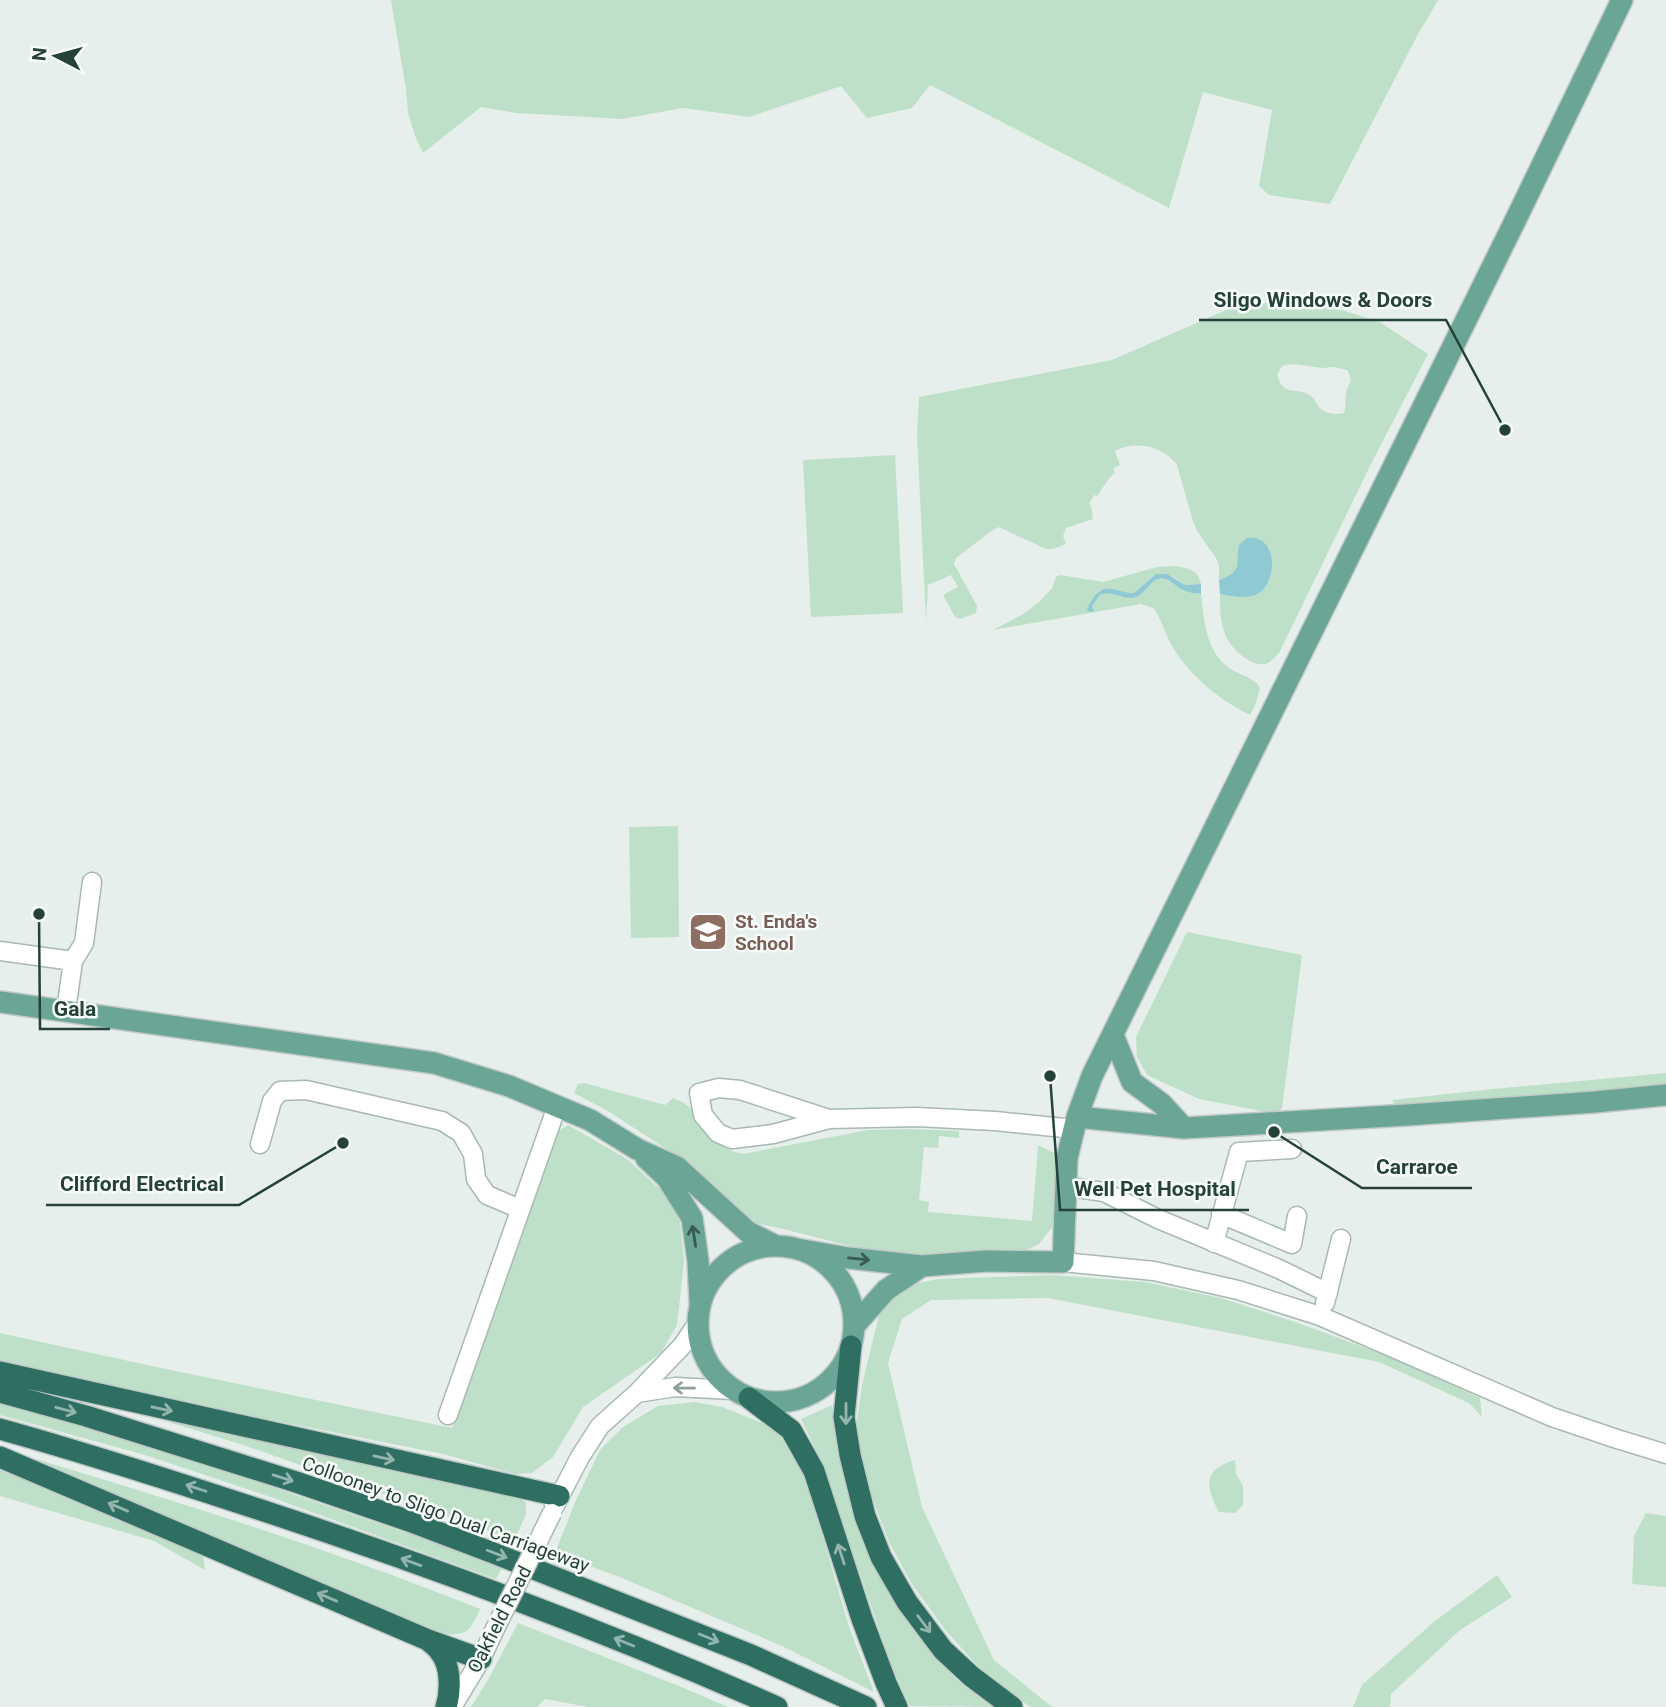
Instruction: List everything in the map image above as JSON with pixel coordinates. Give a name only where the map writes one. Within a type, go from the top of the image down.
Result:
[{"type":"highway","points":[[853,1336],[844,1417],[865,1516],[881,1557],[907,1602],[943,1650],[971,1676],[1012,1707]]},
{"type":"highway","points":[[0,1372],[555,1505]]},
{"type":"highway","name":"Collooney to Sligo Dual Carriageway","points":[[0,1392],[283,1478],[409,1521],[751,1655],[866,1707]]},
{"type":"highway","points":[[741,1394],[791,1430],[814,1471],[862,1619],[897,1707]]},
{"type":"highway","points":[[0,1429],[187,1485],[342,1537],[595,1630],[777,1707]]},
{"type":"highway","points":[[0,1457],[428,1640],[481,1660]]},
{"type":"highway","points":[[428,1640],[442,1653],[449,1672],[446,1707]]},
{"type":"main road","points":[[699,1314],[708,1285],[720,1269],[736,1257],[755,1249],[787,1247],[848,1258],[922,1266],[986,1261],[1063,1262],[1067,1158],[1075,1123],[1092,1076],[1517,219],[1622,0]]},
{"type":"main road","points":[[0,1002],[434,1063],[509,1086],[590,1121],[637,1149],[677,1167],[748,1232],[817,1257],[833,1270],[845,1288],[852,1307],[853,1336]]},
{"type":"main road","points":[[1113,1035],[1132,1082],[1162,1104],[1184,1128]]},
{"type":"main road","points":[[1075,1123],[1184,1128],[1407,1115],[1666,1095]]},
{"type":"main road","points":[[637,1149],[667,1178],[692,1218],[698,1261],[700,1344],[708,1363],[719,1378],[741,1394],[770,1403],[791,1401],[811,1394],[829,1382],[842,1366],[853,1336],[886,1290],[922,1266]]},
{"type":"street","points":[[66,1010],[73,961],[84,943],[92,882]]},
{"type":"street","points":[[0,951],[73,961]]},
{"type":"street","points":[[829,1119],[740,1090],[719,1088],[699,1093],[703,1115],[718,1133],[732,1139],[773,1134],[829,1119],[918,1117],[1075,1123]]},
{"type":"street","points":[[260,1144],[272,1101],[280,1091],[306,1090],[442,1121],[461,1133],[473,1154],[476,1179],[487,1195],[520,1209]]},
{"type":"street","points":[[448,1415],[557,1106]]},
{"type":"street","points":[[1214,1243],[1239,1152],[1292,1149]]},
{"type":"street","points":[[1067,1189],[1104,1192],[1158,1219],[1279,1269],[1328,1293]]},
{"type":"street","points":[[1221,1214],[1292,1244],[1297,1216]]},
{"type":"street","points":[[1320,1316],[1341,1239]]},
{"type":"street","points":[[1063,1262],[1154,1271],[1238,1290],[1320,1316],[1552,1417],[1666,1454]]},
{"type":"street","name":"Oakfield Road","points":[[452,1707],[481,1660],[580,1457],[600,1426],[637,1393],[682,1346],[699,1314]]},
{"type":"street","points":[[637,1393],[675,1387],[741,1394]]},
{"type":"green space","points":[[391,0],[1438,0],[1330,204],[1269,195],[1259,186],[1272,110],[1203,92],[1169,208],[930,85],[912,108],[867,118],[841,86],[749,117],[683,108],[622,119],[516,113],[481,107],[423,153],[408,113]]},
{"type":"green space","points":[[1292,300],[1323,304],[1380,322],[1428,354],[1280,651],[1274,658],[1268,663],[1256,663],[1236,651],[1225,634],[1220,609],[1220,594],[1245,597],[1259,593],[1271,568],[1270,550],[1239,545],[1235,570],[1219,580],[1219,565],[1197,531],[1177,465],[1157,449],[1140,446],[1115,451],[1120,465],[1113,468],[1115,473],[1089,504],[1093,519],[1066,528],[1063,536],[1066,544],[1046,549],[999,527],[956,558],[954,564],[977,606],[976,613],[960,619],[955,617],[943,595],[958,587],[951,575],[928,585],[926,622],[917,434],[919,397],[1112,360],[1233,307]],"holes":[[[1293,364],[1347,370],[1350,381],[1344,413],[1324,411],[1307,394],[1283,387],[1277,375],[1282,366]]]},
{"type":"green space","points":[[895,455],[903,613],[811,617],[803,460]]},
{"type":"green space","points":[[1171,566],[1194,572],[1201,584],[1185,585],[1174,577],[1156,574],[1134,593],[1099,591],[1088,607],[1093,609],[1092,606],[1100,595],[1111,592],[1129,598],[1163,578],[1201,594],[1208,636],[1217,655],[1232,670],[1251,679],[1260,688],[1250,715],[1228,703],[1198,678],[1174,649],[1157,613],[1153,608],[1141,604],[993,630],[1038,603],[1060,575],[1103,582],[1157,567]]},
{"type":"green space","points":[[678,826],[679,937],[631,938],[629,827]]},
{"type":"green space","points":[[1187,932],[1302,955],[1282,1108],[1277,1114],[1199,1099],[1147,1075],[1137,1057],[1136,1037]]},
{"type":"green space","points":[[1666,1073],[1666,1086],[1402,1107],[1395,1105],[1392,1100],[1493,1089]]},
{"type":"green space","points":[[584,1083],[665,1105],[673,1098],[692,1110],[720,1144],[743,1154],[868,1130],[959,1131],[959,1138],[939,1136],[938,1148],[924,1147],[919,1200],[929,1202],[928,1212],[1032,1221],[1038,1145],[1058,1155],[1053,1226],[1039,1244],[1027,1250],[897,1258],[755,1223],[677,1156],[608,1111],[574,1093],[578,1084]]},
{"type":"green space","points":[[568,1125],[627,1159],[665,1194],[680,1222],[684,1262],[677,1325],[661,1353],[583,1407],[553,1457],[532,1473],[515,1474],[443,1454],[0,1362],[0,1333],[452,1428],[557,1132]]},
{"type":"green space","points":[[1052,1275],[1145,1282],[1221,1298],[1298,1323],[1393,1358],[1480,1398],[1482,1417],[1469,1403],[1379,1362],[1048,1298],[931,1300],[902,1319],[888,1363],[922,1507],[994,1660],[1052,1707],[1030,1707],[978,1666],[946,1631],[912,1584],[890,1544],[873,1500],[858,1444],[857,1420],[862,1385],[882,1303],[904,1286],[938,1279]]},
{"type":"green space","points":[[0,1402],[113,1433],[503,1566],[496,1579],[276,1499],[145,1455],[0,1415]]},
{"type":"green space","points":[[695,1402],[722,1407],[772,1427],[796,1455],[849,1627],[874,1692],[782,1646],[622,1578],[555,1553],[600,1450],[623,1427],[658,1406]]},
{"type":"green space","points":[[832,1405],[842,1464],[862,1538],[894,1600],[955,1678],[992,1707],[910,1706],[891,1664],[822,1463],[801,1419]]},
{"type":"green space","points":[[123,1408],[516,1495],[526,1503],[526,1515],[514,1540],[243,1445]]},
{"type":"green space","points":[[5,1450],[244,1524],[480,1609],[466,1631],[441,1634]]},
{"type":"green space","points":[[1235,1460],[1236,1474],[1243,1486],[1243,1505],[1235,1513],[1219,1512],[1211,1494],[1210,1480],[1217,1468]]},
{"type":"green space","points":[[0,1469],[203,1554],[205,1570],[154,1541],[0,1496]]},
{"type":"green space","points":[[1646,1513],[1666,1516],[1666,1587],[1632,1584],[1634,1536]]},
{"type":"green space","points":[[1497,1575],[1512,1597],[1460,1630],[1391,1694],[1390,1707],[1353,1707],[1362,1685],[1435,1621]]},
{"type":"green space","points":[[518,1623],[728,1707],[588,1707],[545,1699],[537,1707],[471,1707]]},
{"type":"water","points":[[1247,538],[1257,539],[1270,551],[1272,570],[1269,579],[1265,587],[1255,595],[1240,597],[1220,594],[1219,580],[1235,570],[1239,545]]},
{"type":"water","points":[[1156,574],[1167,574],[1185,585],[1201,584],[1201,594],[1184,590],[1169,580],[1161,579],[1133,598],[1100,595],[1092,606],[1094,611],[1087,610],[1099,592],[1111,589],[1134,593]]},
{"type":"place","name":"Sligo Windows & Doors","points":[[1505,430]]},
{"type":"place","name":"Gala","points":[[39,914]]},
{"type":"place","name":"St. Enda's School","points":[[708,932]]},
{"type":"place","name":"Well Pet Hospital","points":[[1050,1076]]},
{"type":"place","name":"Carraroe","points":[[1274,1132]]},
{"type":"place","name":"Clifford Electrical","points":[[343,1143]]}]
